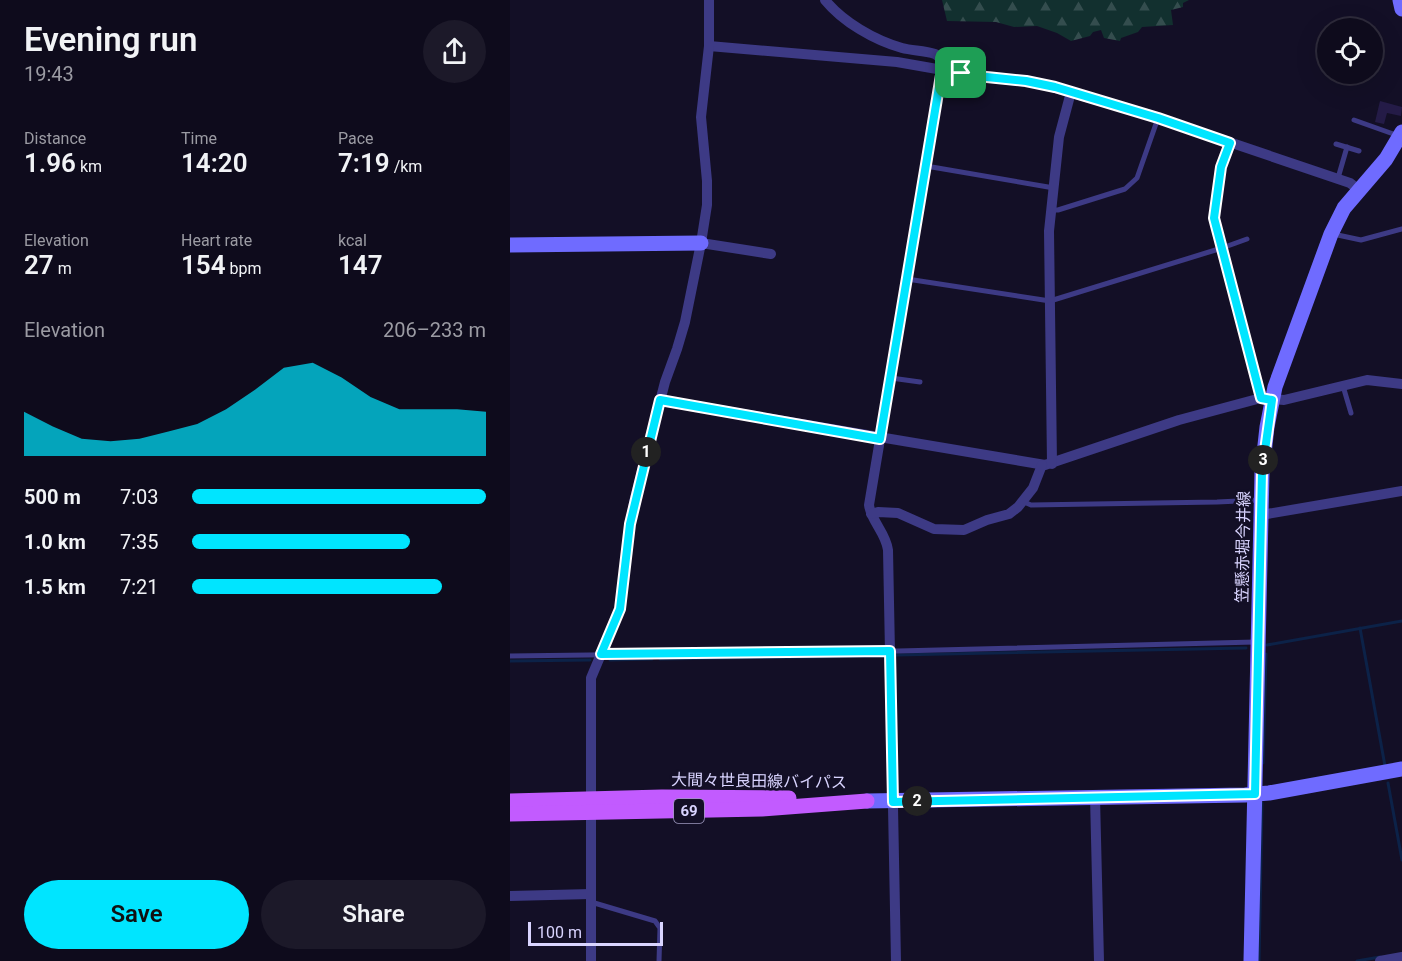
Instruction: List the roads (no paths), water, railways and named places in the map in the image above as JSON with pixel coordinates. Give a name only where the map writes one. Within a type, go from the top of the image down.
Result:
[{"type":"main road","points":[[1400,0],[1402,9]]},
{"type":"main road","name":"笠懸赤堀今井線","points":[[1251,961],[1261,507],[1266,399],[1331,234],[1344,208],[1386,159],[1401,134]]},
{"type":"main road","points":[[510,245],[701,243]]},
{"type":"main road","points":[[893,802],[1255,794],[1402,769]]},
{"type":"main road","name":"大間々世良田線バイパス","points":[[510,801],[591,806],[762,808],[867,801],[893,802]]},
{"type":"main road","name":"大間々世良田線バイパス","points":[[510,814],[591,806]]},
{"type":"street","points":[[591,961],[591,678],[620,609],[630,524],[660,400],[684,322],[701,243],[707,205],[701,117],[709,46],[709,0]]},
{"type":"street","points":[[825,0],[842,17],[875,36],[900,47],[935,54],[942,61],[869,505],[871,514],[886,538],[888,546],[896,961]]},
{"type":"street","points":[[709,46],[897,62],[977,76],[1038,83],[1158,118],[1350,183],[1359,190]]},
{"type":"street","points":[[871,514],[898,513],[934,529],[960,531],[1009,513],[1023,502],[1047,465],[1049,231],[1059,137],[1071,93]]},
{"type":"street","points":[[1230,143],[1221,167],[1214,214],[1266,399]]},
{"type":"street","points":[[701,243],[771,254]]},
{"type":"street","points":[[660,400],[880,439],[1047,465],[1179,420],[1266,399],[1284,400],[1342,384],[1376,380],[1402,384]]},
{"type":"street","points":[[1261,507],[1402,491]]},
{"type":"street","points":[[1095,797],[1099,961]]},
{"type":"street","points":[[510,896],[591,898]]},
{"type":"street","points":[[1380,961],[1402,957]]},
{"type":"lane","points":[[1052,210],[1132,185],[1137,178],[1158,118]]},
{"type":"lane","points":[[1353,120],[1401,134]]},
{"type":"lane","points":[[1336,144],[1359,151]]},
{"type":"lane","points":[[1338,180],[1347,147]]},
{"type":"lane","points":[[926,166],[1054,188]]},
{"type":"lane","points":[[1331,234],[1361,240],[1402,229]]},
{"type":"lane","points":[[907,279],[1050,301],[1247,239]]},
{"type":"lane","points":[[891,378],[920,382]]},
{"type":"lane","points":[[1342,384],[1352,412]]},
{"type":"lane","points":[[1023,502],[1031,505],[1175,503],[1261,507]]},
{"type":"lane","points":[[510,656],[890,651],[1259,642]]},
{"type":"lane","points":[[591,898],[655,921],[660,928],[658,961]]},
{"type":"waterway","points":[[1267,645],[1402,621]]},
{"type":"waterway","points":[[1360,628],[1385,766]]},
{"type":"waterway","points":[[896,655],[1246,648]]},
{"type":"waterway","points":[[1263,763],[1266,654]]},
{"type":"waterway","points":[[660,659],[884,656]]},
{"type":"waterway","points":[[610,660],[652,659]]},
{"type":"waterway","points":[[510,661],[590,660]]},
{"type":"waterway","points":[[1388,783],[1402,860]]},
{"type":"waterway","points":[[1259,961],[1262,803]]},
{"type":"waterway","points":[[1357,961],[1380,957]]}]
